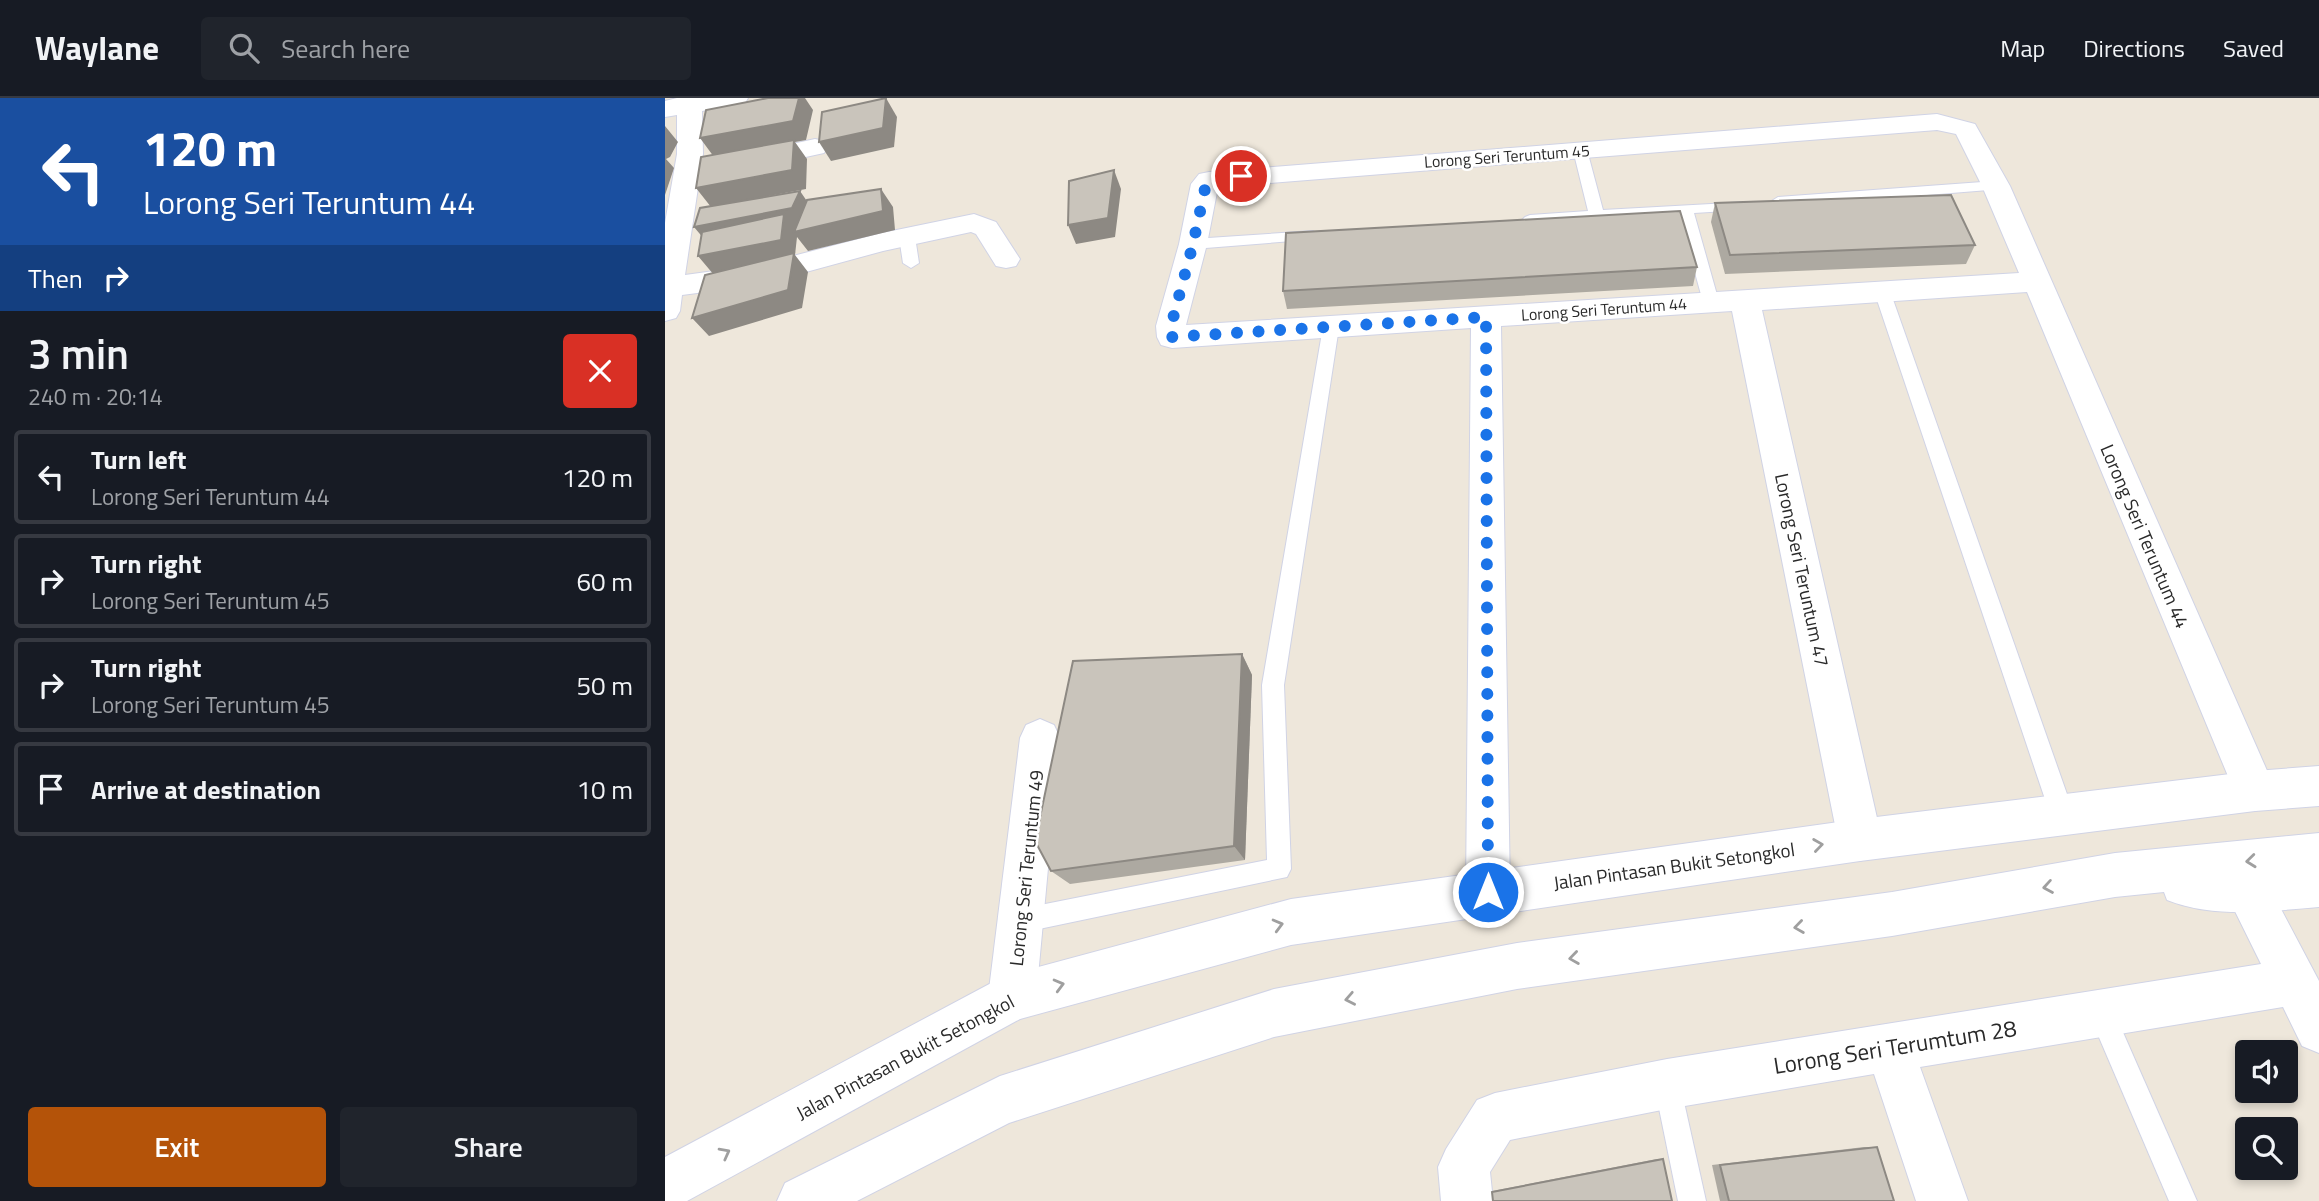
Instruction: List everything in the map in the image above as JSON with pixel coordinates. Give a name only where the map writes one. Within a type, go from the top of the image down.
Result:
[{"type":"street","points":[[709,170],[690,154],[681,104],[736,98]]},
{"type":"street","name":"Lorong Seri Teruntum 45","points":[[1172,337],[1171,326],[1209,180],[1937,122],[1966,129]]},
{"type":"street","name":"Lorong Seri Teruntum 44","points":[[1966,129],[1996,186],[2255,791]]},
{"type":"street","points":[[815,147],[709,170],[673,221],[667,296],[758,275],[824,256],[909,250],[974,223],[986,228],[1006,259]]},
{"type":"street","name":"Lorong Seri Teruntum 44","points":[[1172,337],[2036,282]]},
{"type":"street","name":"Lorong Seri Teruntum 47","points":[[1728,301],[1860,840]]},
{"type":"street","points":[[1486,317],[1488,892]]},
{"type":"street","name":"Lorong Seri Teruntum 49","points":[[1012,998],[1039,738]]},
{"type":"street","name":"Jalan Pintasan Bukit Setongkol","points":[[665,1185],[1012,998],[1290,922],[1860,840],[2255,791],[2319,786]]},
{"type":"street","points":[[803,1201],[1000,1101],[1274,1013],[1517,966],[1892,914],[2115,876],[2319,854]]},
{"type":"street","points":[[2115,876],[2247,891],[2319,886]]},
{"type":"street","points":[[2247,891],[2319,1028]]},
{"type":"street","name":"Lorong Seri Terumtum 28","points":[[1467,1201],[1464,1167],[1495,1118],[1667,1084],[2295,982]]},
{"type":"street","points":[[1890,1049],[1942,1201]]},
{"type":"lane","points":[[1580,150],[1597,215]]},
{"type":"lane","points":[[1514,221],[1996,186]]},
{"type":"lane","points":[[1685,209],[1728,301]]},
{"type":"lane","points":[[1193,244],[1332,234]]},
{"type":"lane","points":[[1882,292],[2062,814]]},
{"type":"lane","points":[[1020,920],[1279,869],[1273,685],[1331,327]]},
{"type":"lane","points":[[2102,1013],[2183,1201]]},
{"type":"lane","points":[[1667,1084],[1692,1201]]},
{"type":"building","points":[[768,98],[799,98],[793,121],[700,138],[706,110]]},
{"type":"building","points":[[886,98],[883,128],[819,142],[822,112]]},
{"type":"building","points":[[794,140],[792,170],[696,188],[701,157]]},
{"type":"building","points":[[1114,170],[1108,218],[1068,225],[1069,181]]},
{"type":"building","points":[[881,189],[883,211],[794,232],[807,200]]},
{"type":"building","points":[[800,191],[792,208],[694,227],[700,208]]},
{"type":"building","points":[[1951,195],[1975,245],[1730,255],[1715,203]]},
{"type":"building","points":[[1680,211],[1697,267],[1283,291],[1286,233]]},
{"type":"building","points":[[784,214],[781,240],[698,256],[702,232]]},
{"type":"building","points":[[794,253],[788,290],[692,318],[705,275]]},
{"type":"building","points":[[1242,654],[1234,846],[1051,871],[1035,841],[1073,661]]},
{"type":"building","points":[[1877,1147],[1894,1201],[1729,1201],[1720,1165]]},
{"type":"building","points":[[1663,1159],[1672,1201],[1493,1201],[1492,1192]]},
{"type":"route","points":[[1241,176],[1216,178],[1206,184],[1171,326],[1172,337],[1486,317],[1488,892]]}]
